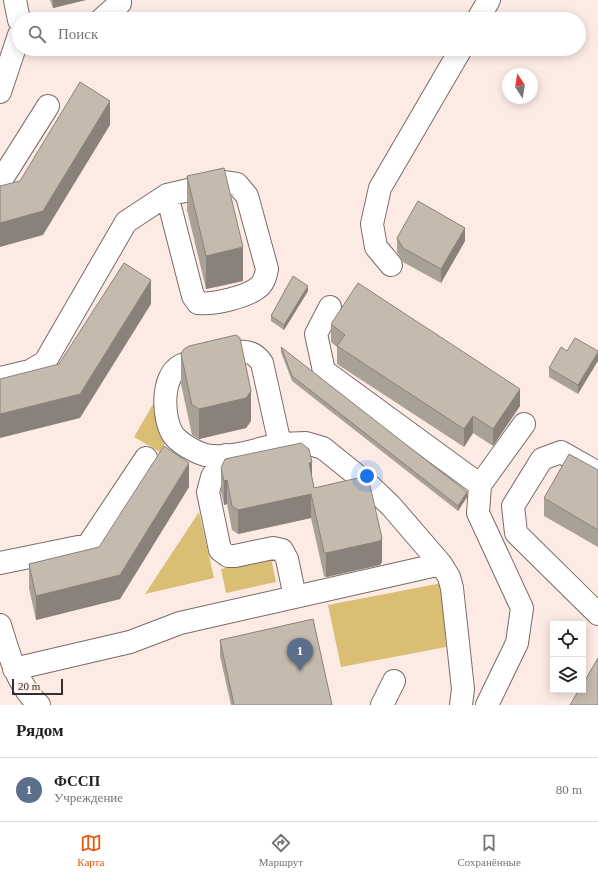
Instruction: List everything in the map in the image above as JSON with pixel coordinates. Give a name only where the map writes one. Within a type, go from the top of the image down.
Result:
[{"type":"lane","points":[[15,0],[17,12]]},
{"type":"lane","points":[[110,12],[120,3],[120,0]]},
{"type":"lane","points":[[482,12],[489,0]]},
{"type":"lane","points":[[0,92],[12,56]]},
{"type":"lane","points":[[391,265],[376,247],[372,224],[380,188],[456,56]]},
{"type":"lane","points":[[0,182],[48,106]]},
{"type":"lane","points":[[0,378],[30,371],[45,362],[126,222],[167,195],[223,182],[237,184],[247,196],[267,269],[266,276],[261,285],[249,293],[207,304],[198,303],[193,296],[167,195]]},
{"type":"lane","points":[[330,307],[316,334],[324,370],[480,485]]},
{"type":"lane","points":[[280,444],[262,363],[253,353],[240,352],[179,366],[172,376],[165,394],[165,402],[172,432],[179,441],[195,451],[206,455],[226,456],[280,444],[306,443],[323,448],[377,492],[442,564],[452,588],[463,689],[461,705]]},
{"type":"lane","points":[[487,705],[517,643],[522,608],[478,513],[480,485],[524,424]]},
{"type":"lane","points":[[598,473],[561,452],[542,458],[513,506],[516,533],[598,614]]},
{"type":"lane","points":[[226,456],[212,477],[208,492],[220,550],[228,556],[235,556],[273,548],[282,550],[287,559],[295,597]]},
{"type":"lane","points":[[0,563],[88,545],[146,458]]},
{"type":"lane","points":[[14,669],[130,642],[180,623],[442,564]]},
{"type":"lane","points":[[0,625],[14,669],[28,695],[39,705]]},
{"type":"lane","points":[[382,705],[394,681]]},
{"type":"shaded area","points":[[156,399],[166,441],[160,452],[134,437]]},
{"type":"shaded area","points":[[199,512],[214,578],[145,594]]},
{"type":"shaded area","points":[[271,558],[276,582],[226,593],[221,569]]},
{"type":"shaded area","points":[[442,583],[446,647],[341,667],[328,605]]},
{"type":"building","points":[[80,82],[110,101],[43,211],[0,223],[0,186],[20,181]]},
{"type":"building","points":[[224,168],[243,247],[206,256],[187,176]]},
{"type":"building","points":[[418,201],[465,228],[441,269],[403,248],[397,238]]},
{"type":"building","points":[[124,263],[151,280],[80,394],[0,414],[0,379],[59,364]]},
{"type":"building","points":[[293,276],[308,286],[284,325],[271,316]]},
{"type":"building","points":[[358,283],[520,389],[493,429],[473,416],[464,429],[337,346],[345,335],[331,324]]},
{"type":"building","points":[[236,335],[240,338],[251,391],[246,398],[199,409],[192,405],[181,354],[184,349],[189,346]]},
{"type":"building","points":[[575,338],[598,351],[578,385],[549,368],[561,347],[567,351]]},
{"type":"building","points":[[281,347],[467,492],[458,506],[292,376]]},
{"type":"building","points":[[301,443],[309,449],[312,462],[309,463],[314,488],[362,477],[369,481],[382,538],[380,541],[326,553],[324,552],[311,494],[238,510],[232,506],[227,480],[224,481],[221,468],[225,459]]},
{"type":"building","points":[[164,446],[189,463],[120,575],[36,596],[29,564],[99,547]]},
{"type":"building","points":[[569,454],[598,470],[598,530],[544,498]]},
{"type":"building","points":[[313,619],[332,705],[234,705],[220,640]]},
{"type":"building","points":[[598,658],[598,705],[570,705],[577,693],[586,693],[586,679]]},
{"type":"place","name":"ФССП","points":[[300,671]]}]
